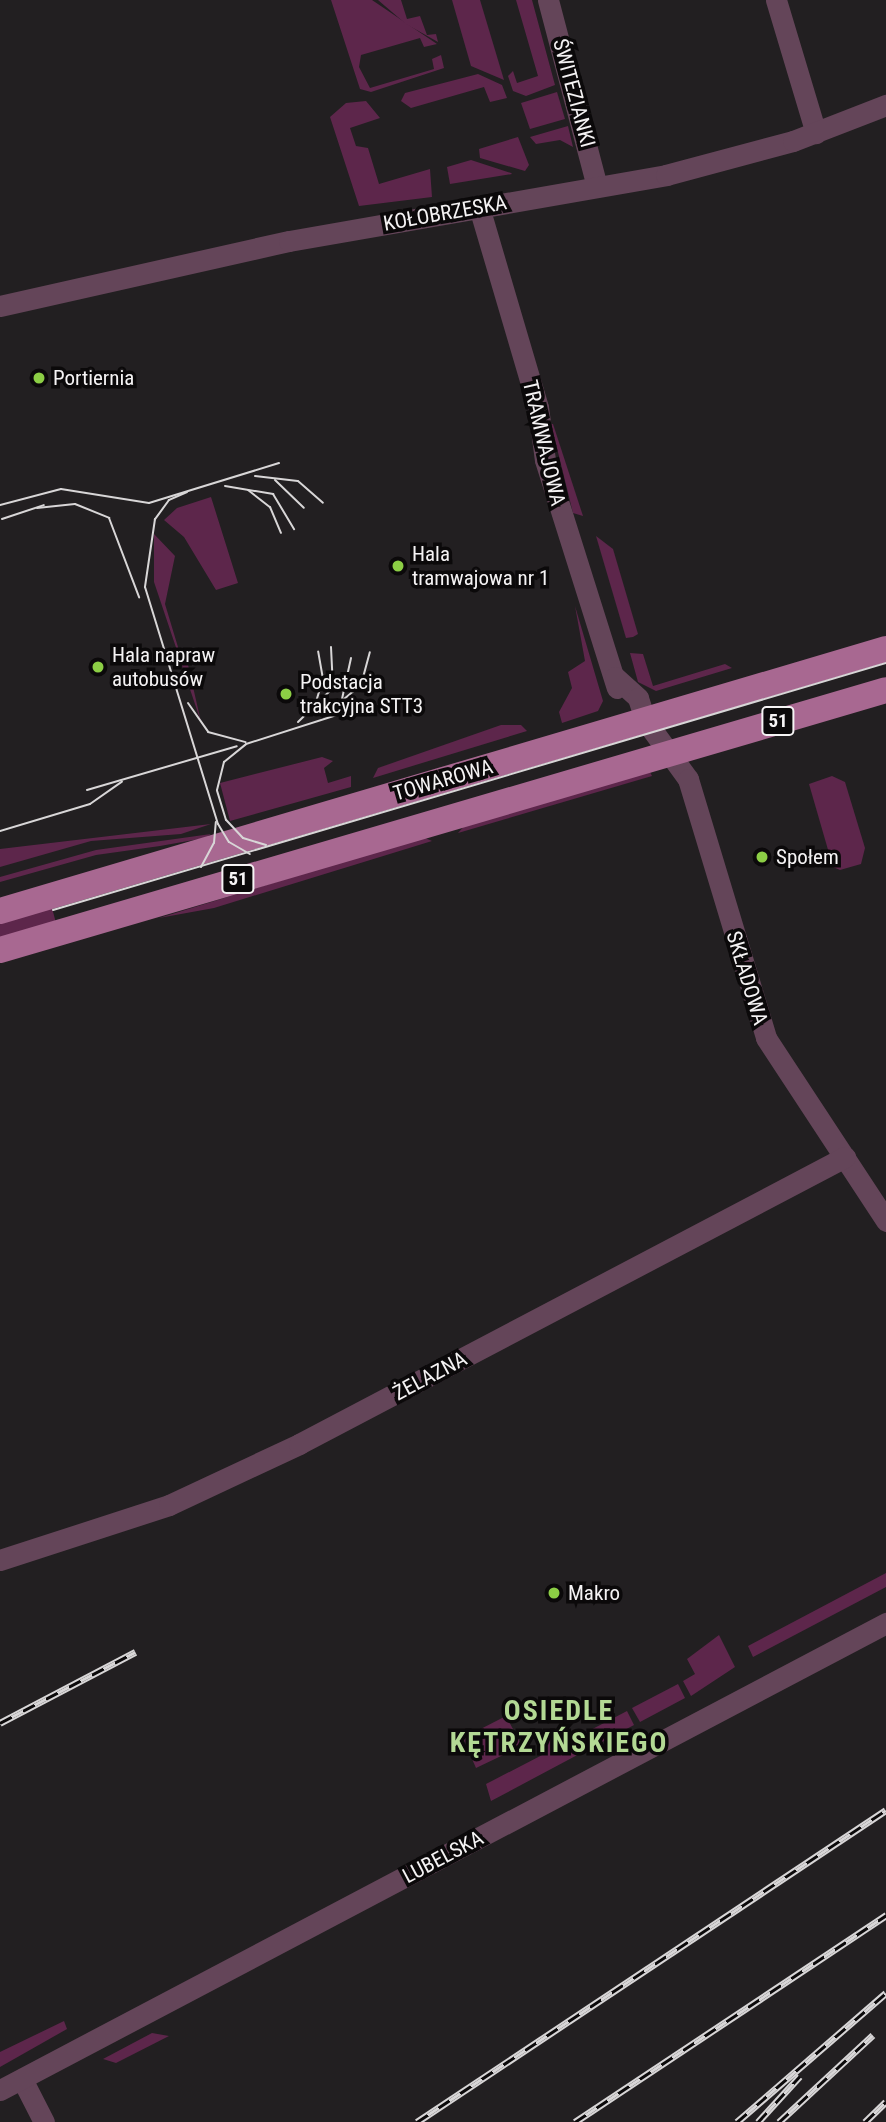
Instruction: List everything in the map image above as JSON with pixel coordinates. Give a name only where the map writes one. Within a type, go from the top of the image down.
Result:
[{"type":"main road","name":"TOWAROWA","points":[[7,905],[886,649]]},
{"type":"main road","name":"TOWAROWA","points":[[0,950],[886,690]]},
{"type":"street","name":"ŚWITEZIANKI","points":[[548,0],[597,187]]},
{"type":"street","points":[[776,0],[816,133]]},
{"type":"street","name":"KOŁOBRZESKA","points":[[0,306],[289,241],[597,187],[723,161],[816,133],[886,105]]},
{"type":"street","name":"TRAMWAJOWA","points":[[479,207],[538,407],[545,460],[615,677],[638,698],[645,720]]},
{"type":"street","name":"SKŁADOWA","points":[[645,720],[688,779],[766,1038],[886,1221]]},
{"type":"street","name":"ŻELAZNA","points":[[0,1560],[175,1502],[287,1450],[845,1157]]},
{"type":"street","name":"LUBELSKA","points":[[0,2090],[886,1623]]},
{"type":"street","points":[[22,2078],[44,2122]]},
{"type":"shaded area","points":[[331,0],[372,0],[437,44],[424,47],[420,38],[361,55],[359,67],[370,88],[434,69],[432,59],[441,55],[444,68],[371,92],[360,89]]},
{"type":"shaded area","points":[[378,0],[401,0],[407,19],[420,16],[427,35],[436,34],[438,42],[406,24]]},
{"type":"shaded area","points":[[452,0],[480,0],[504,80],[471,66]]},
{"type":"shaded area","points":[[516,0],[532,0],[555,85],[526,96],[513,91],[508,76],[513,71],[517,83],[538,76]]},
{"type":"shaded area","points":[[478,74],[502,85],[507,98],[490,102],[484,87],[411,108],[401,101],[405,93]]},
{"type":"shaded area","points":[[557,92],[565,119],[530,129],[521,103]]},
{"type":"shaded area","points":[[366,101],[380,118],[350,128],[356,146],[368,148],[379,184],[430,169],[432,197],[359,206],[330,117],[346,103]]},
{"type":"shaded area","points":[[568,126],[573,147],[560,140],[536,144],[530,137]]},
{"type":"shaded area","points":[[518,137],[529,165],[525,171],[480,158],[479,149]]},
{"type":"shaded area","points":[[471,160],[512,174],[450,184],[447,167]]},
{"type":"shaded area","points":[[553,424],[583,516],[573,513]]},
{"type":"shaded area","points":[[211,497],[238,583],[216,590],[184,537],[164,520],[177,508]]},
{"type":"shaded area","points":[[154,534],[175,556],[165,604],[181,657],[186,656],[201,722],[154,582]]},
{"type":"shaded area","points":[[596,536],[613,549],[638,634],[633,637],[626,638]]},
{"type":"shaded area","points":[[575,606],[603,701],[598,711],[562,723],[559,712],[572,688],[568,672],[585,661]]},
{"type":"shaded area","points":[[630,653],[643,654],[653,686],[725,664],[732,668],[656,691],[638,682]]},
{"type":"shaded area","points":[[501,725],[521,725],[527,731],[373,778],[378,768]]},
{"type":"shaded area","points":[[322,757],[333,761],[324,768],[328,783],[351,776],[351,787],[230,821],[220,783]]},
{"type":"shaded area","points":[[650,772],[652,776],[458,833],[466,824]]},
{"type":"shaded area","points":[[832,776],[845,782],[865,848],[861,864],[840,870],[833,867],[809,784]]},
{"type":"shaded area","points":[[211,824],[181,834],[91,841],[0,867],[0,849]]},
{"type":"shaded area","points":[[211,834],[205,838],[96,855],[0,882],[0,877],[96,850]]},
{"type":"shaded area","points":[[423,837],[432,841],[214,908],[159,918]]},
{"type":"shaded area","points":[[52,908],[56,923],[0,940],[0,921]]},
{"type":"shaded area","points":[[886,1573],[886,1587],[753,1657],[748,1646]]},
{"type":"shaded area","points":[[719,1635],[735,1667],[691,1696],[683,1681],[695,1674],[687,1659]]},
{"type":"shaded area","points":[[678,1684],[685,1698],[640,1722],[632,1708]]},
{"type":"shaded area","points":[[627,1711],[634,1725],[589,1749],[581,1735]]},
{"type":"shaded area","points":[[506,1716],[522,1746],[476,1768],[463,1738]]},
{"type":"shaded area","points":[[549,1733],[557,1748],[576,1738],[583,1752],[491,1801],[486,1784],[546,1753],[538,1738]]},
{"type":"shaded area","points":[[64,2021],[67,2029],[0,2067],[0,2052]]},
{"type":"shaded area","points":[[152,2033],[169,2036],[116,2063],[103,2059]]},
{"type":"tram line","points":[[0,505],[61,489],[149,503],[279,463]]},
{"type":"tram line","points":[[255,476],[298,481],[323,503]]},
{"type":"tram line","points":[[275,480],[304,508]]},
{"type":"tram line","points":[[225,486],[273,494],[294,529]]},
{"type":"tram line","points":[[248,490],[270,507],[281,533]]},
{"type":"tram line","points":[[187,492],[169,500],[155,519],[145,587],[218,824],[229,842],[250,854]]},
{"type":"tram line","points":[[37,508],[75,504],[109,518],[139,597]]},
{"type":"tram line","points":[[2,519],[44,505]]},
{"type":"tram line","points":[[298,722],[333,688],[331,647]]},
{"type":"tram line","points":[[315,705],[323,679],[318,651]]},
{"type":"tram line","points":[[327,713],[361,685],[370,652]]},
{"type":"tram line","points":[[342,699],[351,658]]},
{"type":"tram line","points":[[53,910],[886,663]]},
{"type":"tram line","points":[[188,703],[208,732],[246,742]]},
{"type":"tram line","points":[[266,845],[243,838],[226,820],[217,790],[224,762],[246,744],[356,709]]},
{"type":"tram line","points":[[87,790],[237,746]]},
{"type":"tram line","points":[[0,831],[90,804],[122,782]]},
{"type":"tram line","points":[[201,867],[214,843],[216,822]]},
{"type":"railway","points":[[0,1723],[135,1652]]},
{"type":"railway","points":[[417,2122],[886,1810]]},
{"type":"railway","points":[[575,2122],[886,1915]]},
{"type":"railway","points":[[737,2122],[886,1993]]},
{"type":"railway","points":[[779,2122],[873,2035]]},
{"type":"railway","points":[[758,2122],[800,2076]]},
{"type":"railway","points":[[865,2122],[886,2102]]},
{"type":"place","name":"Portiernia","points":[[39,378]]},
{"type":"place","name":"Hala tramwajowa nr 1","points":[[398,566]]},
{"type":"place","name":"Hala napraw autobusów","points":[[98,667]]},
{"type":"place","name":"Podstacja trakcyjna STT3","points":[[286,694]]},
{"type":"place","name":"Społem","points":[[762,857]]},
{"type":"place","name":"Makro","points":[[554,1593]]},
{"type":"district","name":"OSIEDLE KĘTRZYŃSKIEGO","points":[[559,1727]]}]
